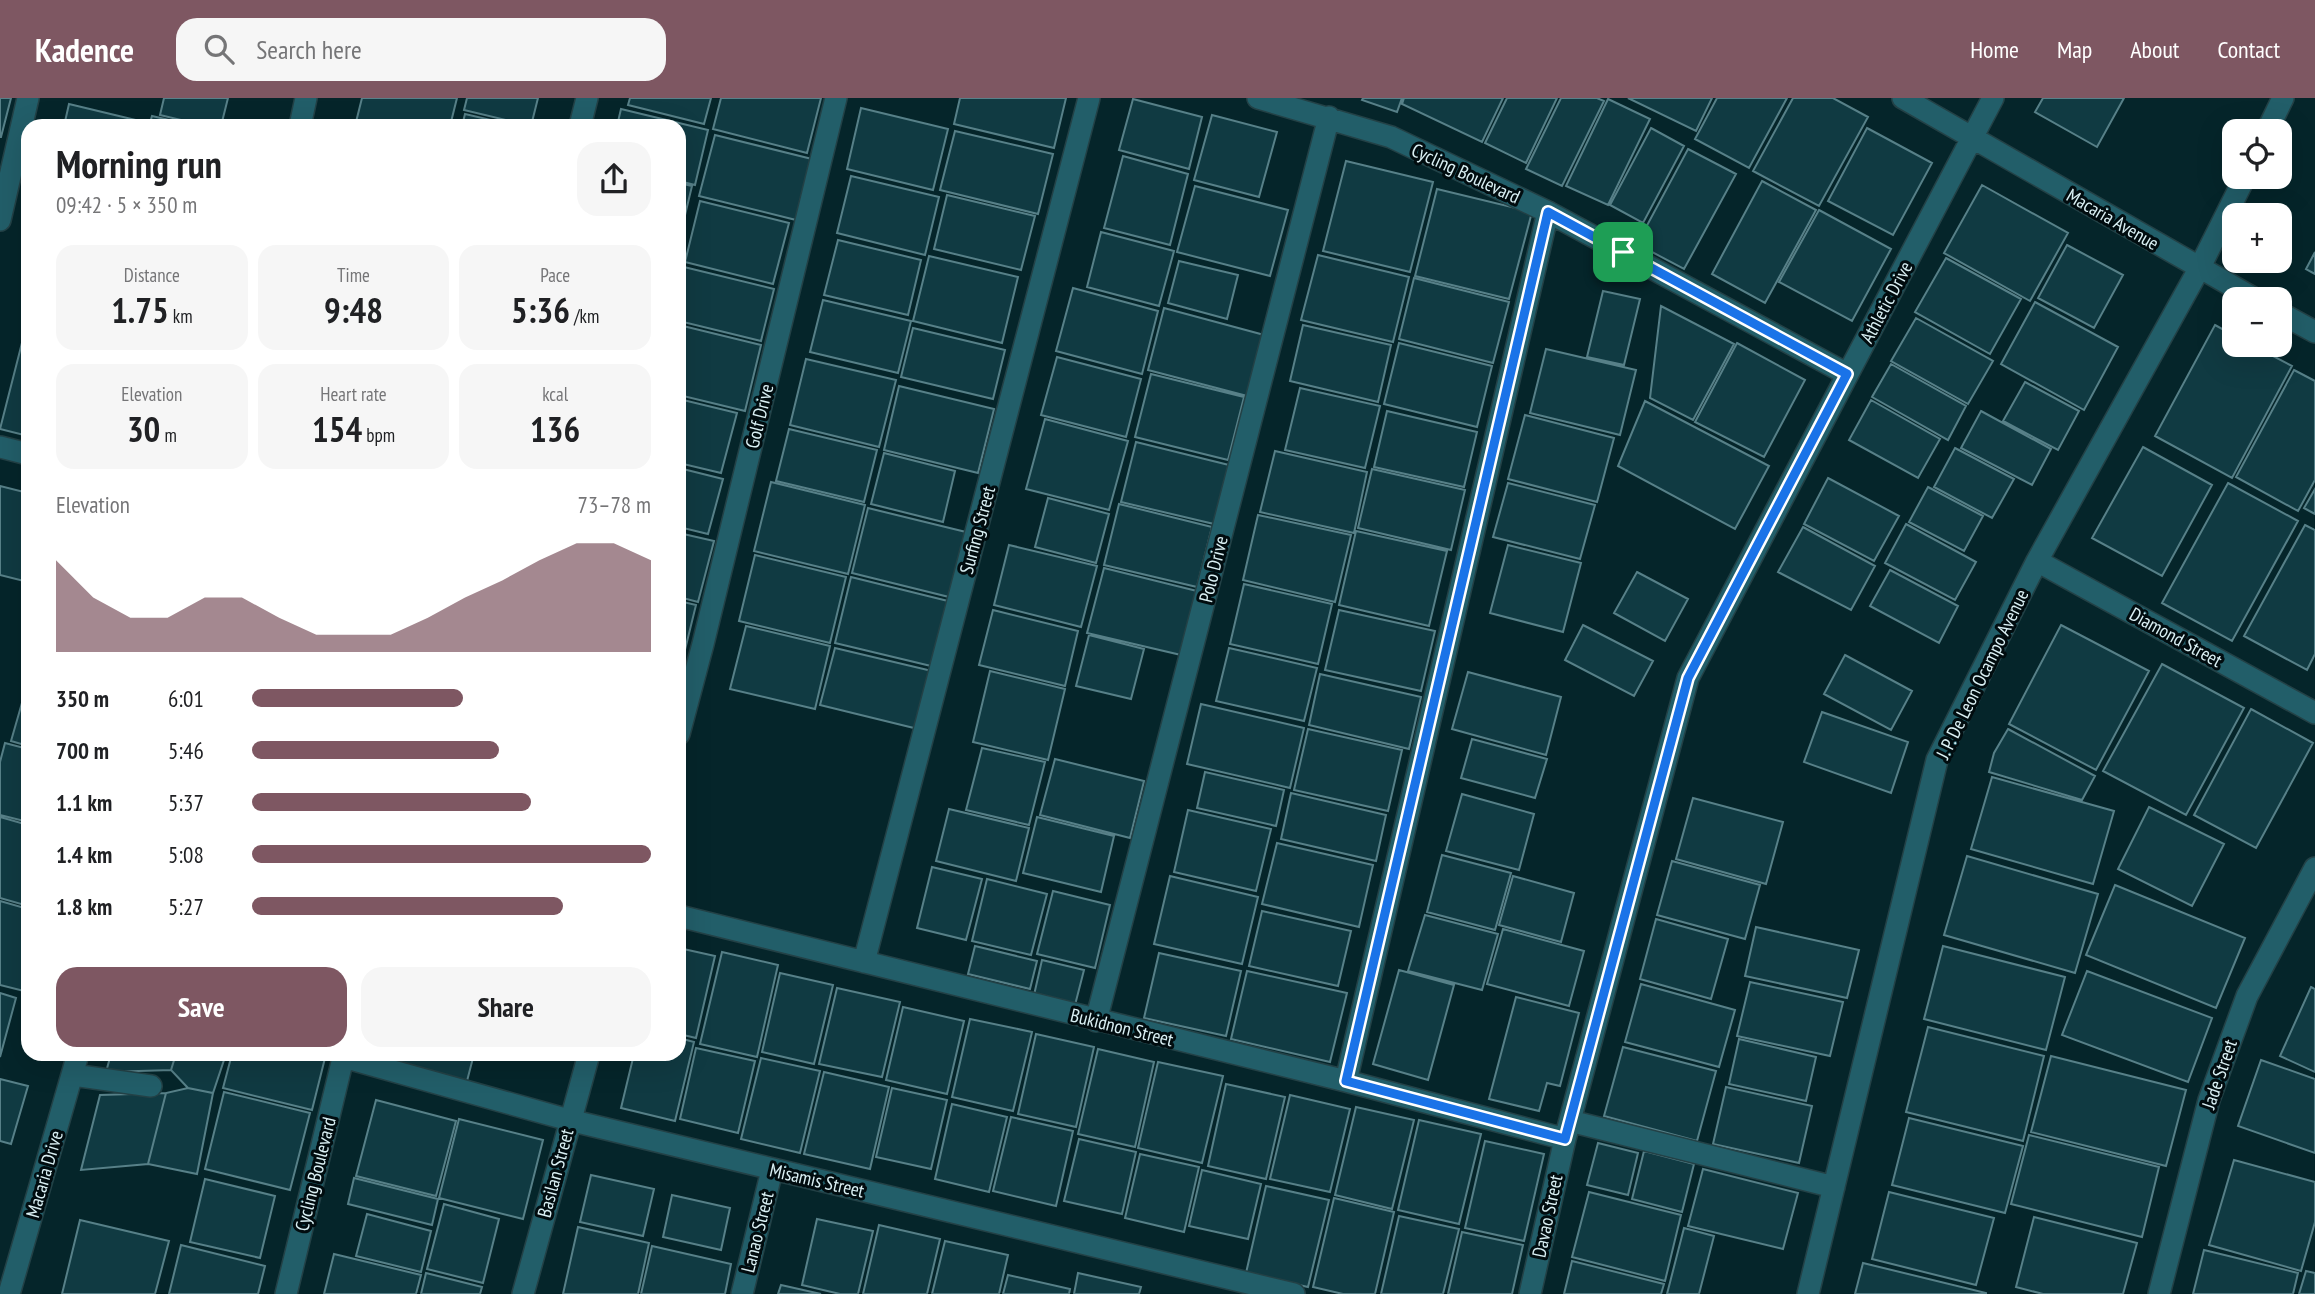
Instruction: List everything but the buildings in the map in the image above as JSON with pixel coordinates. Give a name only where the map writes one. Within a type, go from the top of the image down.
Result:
[{"type":"street","points":[[23,119],[28,98]]},
{"type":"street","points":[[302,119],[306,98]]},
{"type":"street","points":[[582,119],[587,98]]},
{"type":"street","name":"Golf Drive","points":[[686,707],[836,98]]},
{"type":"street","name":"Surfing Street","points":[[864,962],[1089,98]]},
{"type":"street","name":"Cycling Boulevard","points":[[1258,98],[1391,137],[1548,212],[1847,374]]},
{"type":"street","points":[[1903,98],[1973,137]]},
{"type":"street","name":"Athletic Drive","points":[[1567,1130],[1688,678],[1993,98]]},
{"type":"street","points":[[2273,119],[2283,98]]},
{"type":"street","name":"Polo Drive","points":[[1096,1021],[1329,117]]},
{"type":"street","points":[[0,220],[21,128]]},
{"type":"street","name":"Macaria Avenue","points":[[1973,137],[2233,287]]},
{"type":"street","name":"J. P. De Leon Ocampo Avenue","points":[[1808,1294],[1937,760],[2037,561],[2199,269],[2239,189]]},
{"type":"street","points":[[1346,1081],[1548,212]]},
{"type":"street","points":[[2292,320],[2315,332]]},
{"type":"street","points":[[0,447],[21,452]]},
{"type":"street","name":"Diamond Street","points":[[2037,561],[2315,713]]},
{"type":"street","name":"Jade Street","points":[[2159,1294],[2209,1100],[2247,996],[2315,868]]},
{"type":"street","name":"Bukidnon Street","points":[[686,918],[1346,1081],[1834,1186]]},
{"type":"street","name":"Macaria Drive","points":[[9,1294],[76,1061]]},
{"type":"street","name":"Cycling Boulevard","points":[[286,1294],[343,1061]]},
{"type":"street","name":"Misamis Street","points":[[365,1061],[569,1119],[772,1170],[1294,1294]]},
{"type":"street","name":"Basilan Street","points":[[523,1294],[587,1061]]},
{"type":"street","points":[[73,1074],[150,1086]]},
{"type":"street","name":"Davao Street","points":[[1530,1294],[1567,1130]]},
{"type":"street","name":"Lanao Street","points":[[742,1294],[772,1170]]},
{"type":"route","points":[[1548,212],[1623,252],[1847,374],[1688,678],[1565,1139],[1346,1081],[1548,212]]}]
